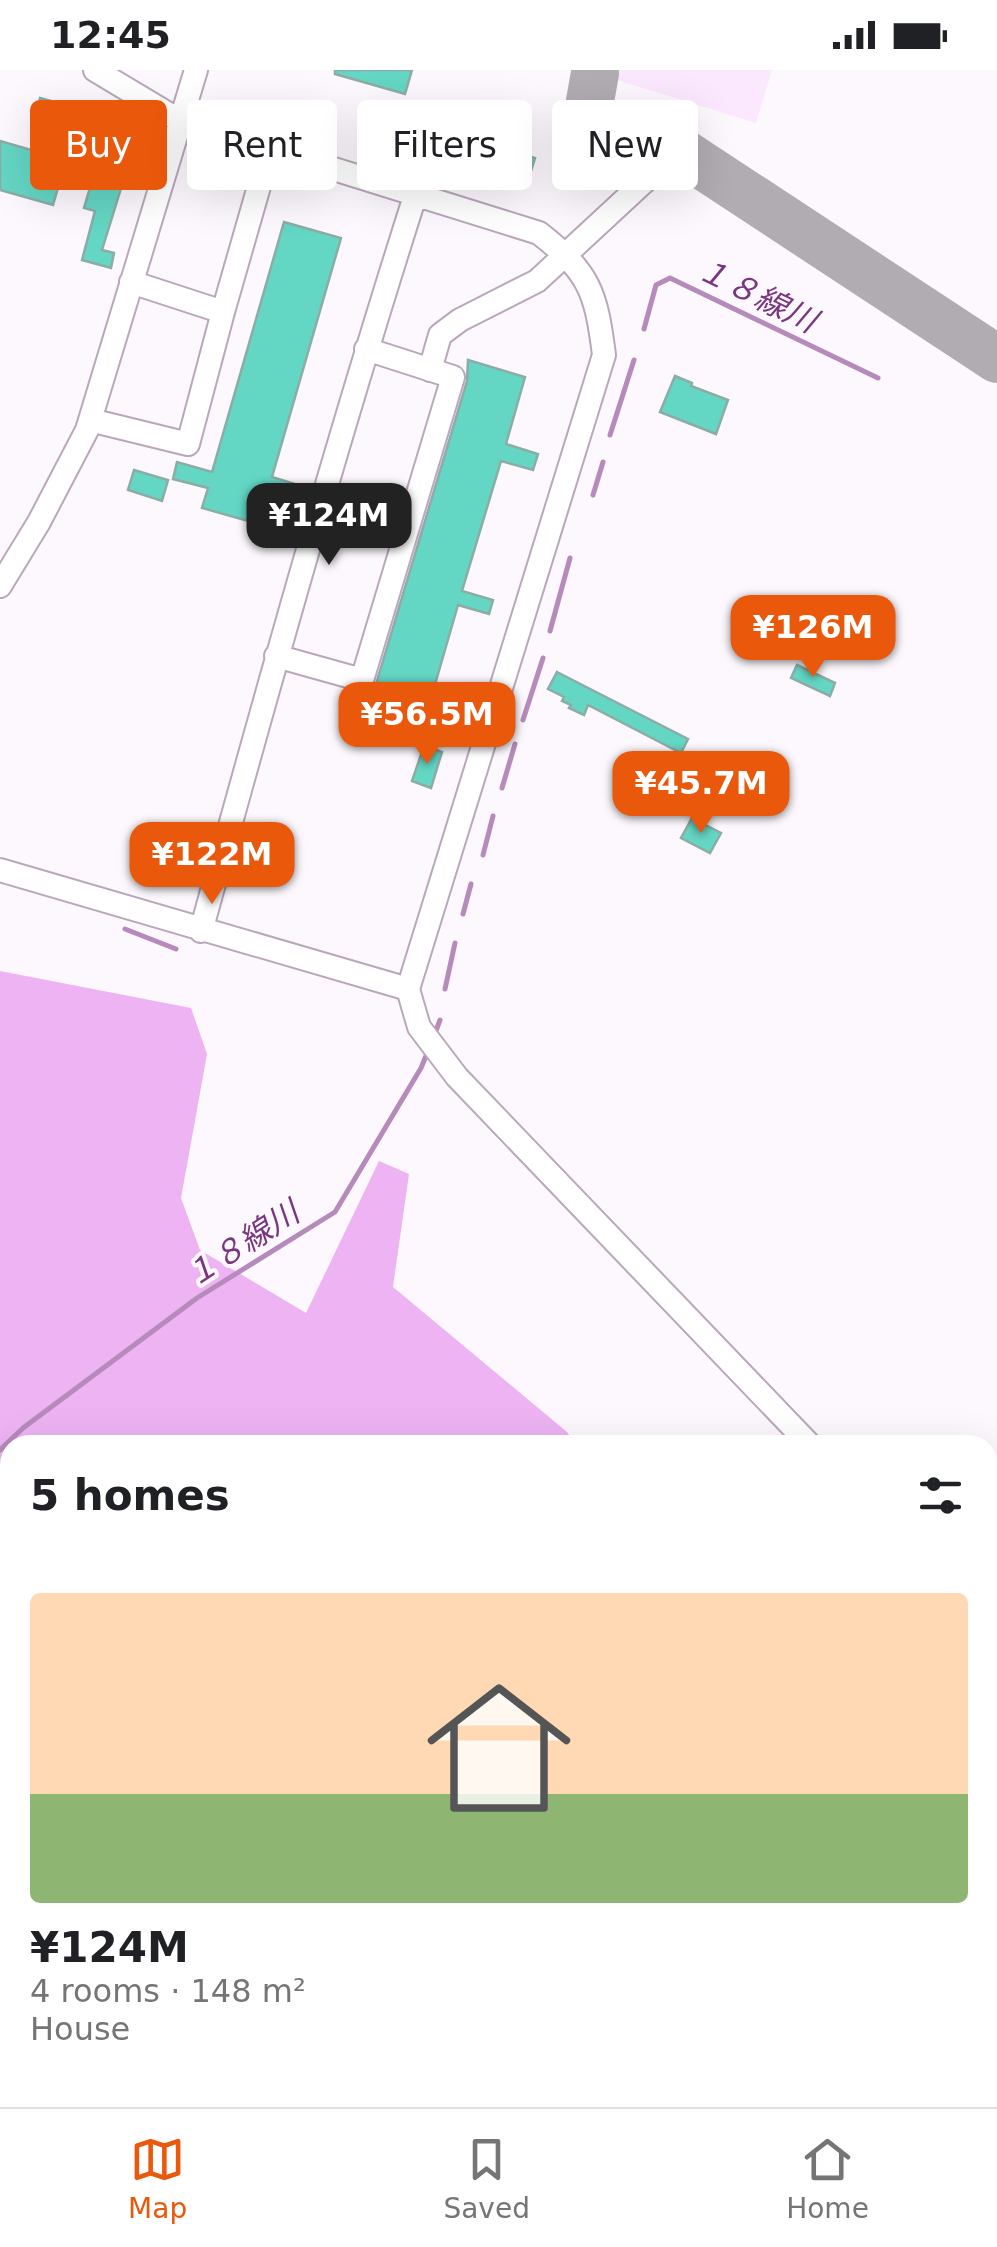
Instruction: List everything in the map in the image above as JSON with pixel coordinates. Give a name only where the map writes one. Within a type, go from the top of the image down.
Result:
[{"type":"street","points":[[95,70],[187,122]]},
{"type":"street","points":[[0,586],[8,554],[39,522],[90,420],[196,70]]},
{"type":"street","points":[[337,169],[538,232],[581,272],[597,303],[604,355],[408,989],[419,1027],[457,1077],[800,1435]]},
{"type":"street","points":[[90,420],[188,444],[258,190]]},
{"type":"street","points":[[430,370],[440,335],[460,320],[537,281],[636,190]]},
{"type":"street","points":[[201,931],[276,656],[416,193]]},
{"type":"street","points":[[131,282],[222,312]]},
{"type":"street","points":[[276,656],[362,680],[453,378],[366,349]]},
{"type":"street","points":[[0,870],[408,989]]},
{"type":"shaded area","points":[[584,70],[772,70],[756,123],[698,105],[698,100],[681,100]]},
{"type":"shaded area","points":[[0,971],[191,1008],[207,1054],[181,1198],[200,1250],[306,1313],[379,1161],[409,1174],[393,1287],[569,1435],[0,1435]]},
{"type":"building","points":[[335,70],[412,70],[405,94],[335,74]]},
{"type":"building","points":[[0,141],[30,150],[30,190],[57,190],[53,205],[0,190]]},
{"type":"building","points":[[89,190],[120,190],[102,250],[114,253],[111,268],[82,260],[95,211],[84,208]]},
{"type":"building","points":[[284,222],[341,238],[272,477],[308,488],[303,506],[267,495],[259,524],[202,508],[208,488],[173,479],[177,462],[212,472]]},
{"type":"building","points":[[468,360],[525,377],[506,444],[538,454],[533,470],[501,461],[462,591],[493,600],[489,614],[458,605],[425,719],[368,702],[467,381]]},
{"type":"building","points":[[675,376],[728,400],[716,434],[660,412]]},
{"type":"building","points":[[134,470],[168,480],[162,501],[128,490]]},
{"type":"building","points":[[797,665],[835,683],[830,696],[791,678]]},
{"type":"building","points":[[557,672],[688,739],[681,753],[588,705],[584,715],[569,708],[571,705],[562,701],[564,697],[548,689]]},
{"type":"building","points":[[424,746],[442,752],[431,788],[412,781]]},
{"type":"building","points":[[692,818],[721,833],[710,853],[681,838]]},
{"type":"waterway","name":"１８線川","points":[[644,329],[656,285],[670,278],[878,378]]},
{"type":"waterway","name":"１８線川","points":[[610,435],[634,360]]},
{"type":"waterway","name":"１８線川","points":[[593,495],[603,462]]},
{"type":"waterway","name":"１８線川","points":[[550,631],[570,558]]},
{"type":"waterway","name":"１８線川","points":[[523,720],[543,658]]},
{"type":"waterway","name":"１８線川","points":[[502,788],[515,744]]},
{"type":"waterway","name":"１８線川","points":[[483,855],[493,816]]},
{"type":"waterway","name":"１８線川","points":[[463,914],[471,884]]},
{"type":"waterway","points":[[125,929],[176,949]]},
{"type":"waterway","name":"１８線川","points":[[445,989],[455,943]]},
{"type":"waterway","name":"１８線川","points":[[434,1036],[440,1020]]},
{"type":"waterway","name":"１８線川","points":[[16,1435],[197,1298],[335,1212],[428,1051]]},
{"type":"taxiway","points":[[595,73],[587,118],[682,152],[997,359]]}]
